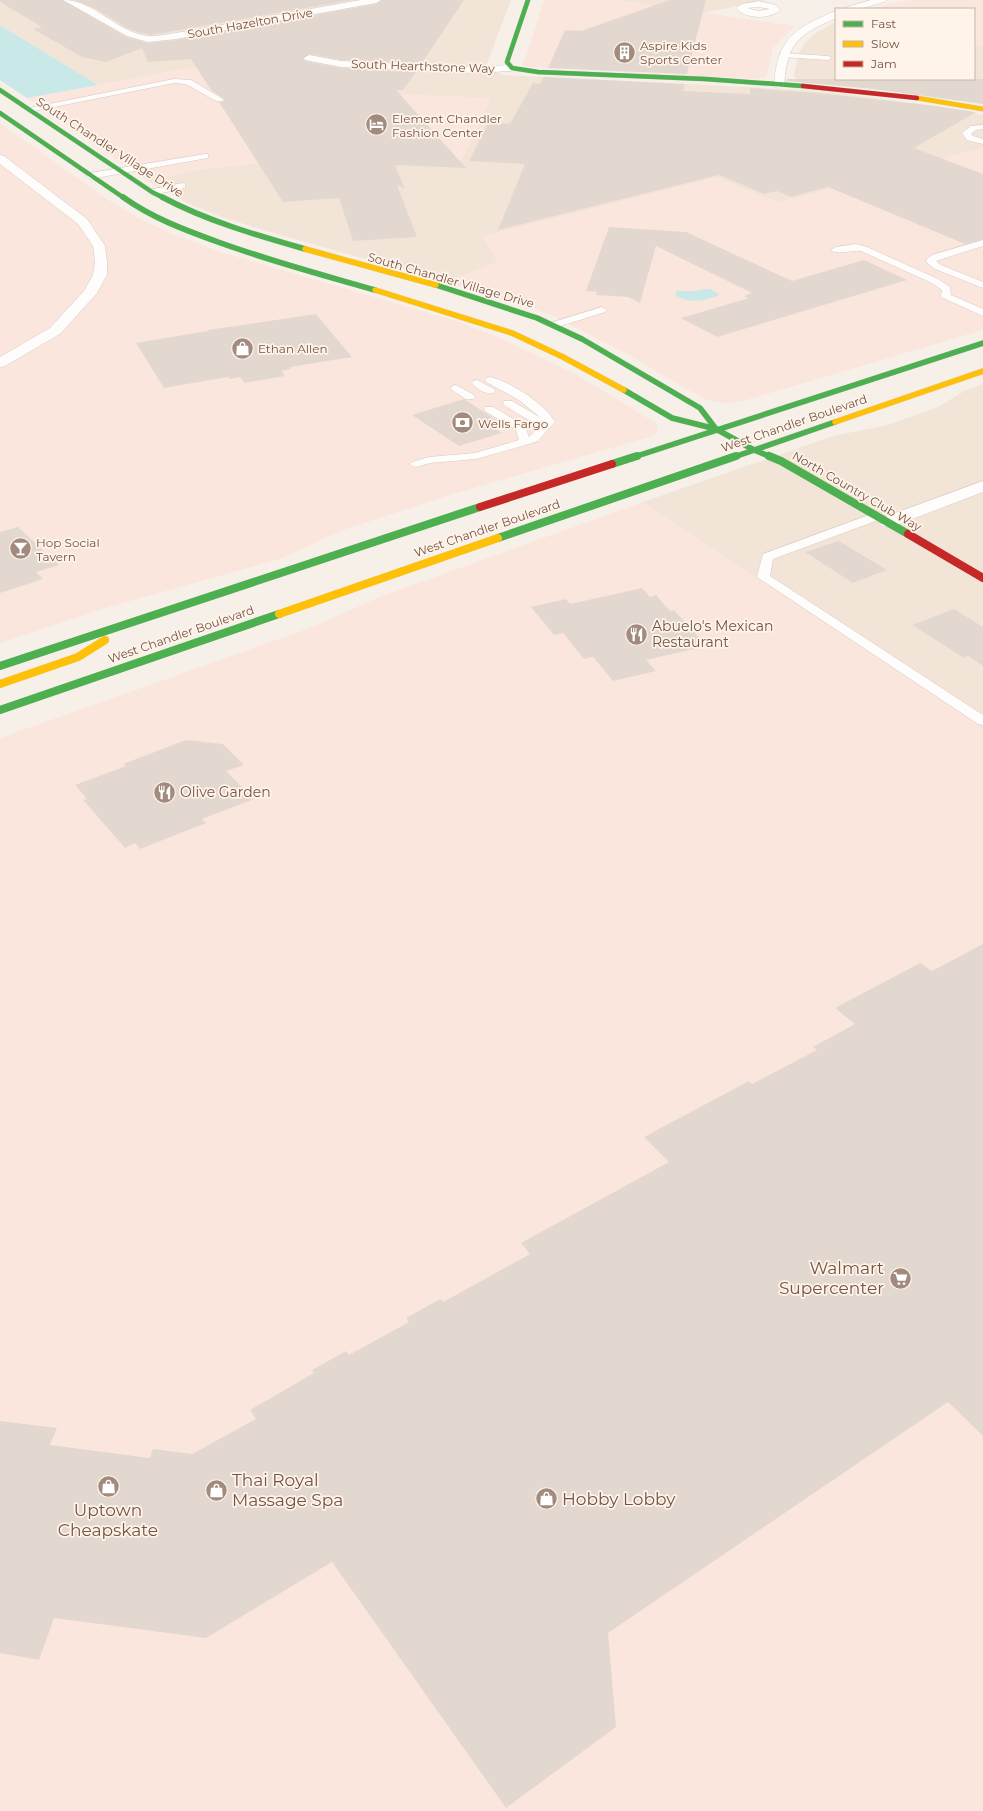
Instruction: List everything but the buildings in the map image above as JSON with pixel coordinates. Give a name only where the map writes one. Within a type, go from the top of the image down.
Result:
[{"type":"street","points":[[70,1],[89,0]]},
{"type":"street","name":"South Hazelton Drive","points":[[70,1],[130,34],[148,39],[176,36],[376,0]]},
{"type":"street","name":"South Hearthstone Way","points":[[512,68],[507,62],[528,0]]},
{"type":"street","points":[[853,8],[881,0]]},
{"type":"street","points":[[766,3],[780,2]]},
{"type":"street","points":[[779,85],[783,55],[791,42],[800,34],[835,15]]},
{"type":"street","name":"South Hearthstone Way","points":[[309,58],[348,64],[473,70],[512,68]]},
{"type":"street","points":[[512,68],[538,72],[779,85],[882,93],[983,109]]},
{"type":"street","name":"South Chandler Village Drive","points":[[0,90],[152,192],[188,211],[228,226],[352,263],[493,302],[554,325],[605,352],[700,408],[716,429]]},
{"type":"street","points":[[0,113],[90,176],[151,215],[203,238],[285,265],[535,337],[672,418],[716,429]]},
{"type":"street","points":[[0,158],[83,222],[99,246],[100,275],[90,293],[55,331],[0,363]]},
{"type":"street","points":[[535,337],[554,325]]},
{"type":"street","name":"West Chandler Boulevard","points":[[0,666],[983,342]]},
{"type":"street","name":"West Chandler Boulevard","points":[[0,710],[983,371]]},
{"type":"street","name":"North Country Club Way","points":[[716,429],[754,450],[780,461],[983,578]]},
{"type":"street","points":[[883,519],[983,486]]},
{"type":"street","points":[[0,684],[78,656],[133,622]]},
{"type":"lane","points":[[783,55],[828,58]]},
{"type":"lane","points":[[29,110],[174,81],[188,82],[218,99]]},
{"type":"lane","points":[[983,127],[974,128],[966,133],[970,138],[983,142]]},
{"type":"lane","points":[[90,176],[205,156]]},
{"type":"lane","points":[[152,192],[182,186]]},
{"type":"lane","points":[[983,243],[935,257],[931,260],[931,262],[938,267],[983,285]]},
{"type":"lane","points":[[836,250],[856,247],[864,249],[936,281],[947,289],[946,296],[983,313]]},
{"type":"lane","points":[[554,325],[602,310]]},
{"type":"lane","points":[[416,464],[429,460],[476,456],[534,440],[540,434],[549,422],[547,417],[522,397],[490,380]]},
{"type":"lane","points":[[460,386],[480,394],[477,383]]},
{"type":"lane","points":[[525,442],[521,428],[499,406],[540,434]]},
{"type":"lane","points":[[883,519],[767,557],[763,577],[983,721]]},
{"type":"shaded area","points":[[0,0],[511,0],[486,66],[502,75],[802,90],[853,95],[933,106],[983,115],[983,148],[778,203],[483,236],[498,262],[447,282],[222,217],[187,203],[146,180],[204,169],[259,163],[234,87],[195,67],[98,85],[0,25]]},
{"type":"shaded area","points":[[544,0],[618,0],[795,26],[773,48],[765,77],[756,79],[528,67],[521,65],[525,60]]},
{"type":"shaded area","points":[[618,0],[766,0],[703,13]]},
{"type":"shaded area","points":[[908,0],[983,0],[983,46],[975,45],[975,8],[874,8]]},
{"type":"shaded area","points":[[835,23],[835,80],[975,80],[975,45],[983,46],[983,104],[922,94],[802,81],[795,78],[794,75],[800,51],[805,43],[816,33]]},
{"type":"shaded area","points":[[195,67],[235,87],[491,98],[462,160],[407,158],[259,163],[204,169],[146,180],[27,98]]},
{"type":"shaded area","points":[[0,123],[107,199],[138,218],[165,231],[221,252],[456,321],[501,338],[577,375],[656,423],[658,429],[656,434],[450,495],[343,530],[280,559],[109,607],[0,643]]},
{"type":"shaded area","points":[[983,148],[983,330],[747,400],[727,404],[704,399],[627,354],[551,315],[493,295],[447,282],[498,262],[483,236],[717,177],[778,203]]},
{"type":"shaded area","points":[[983,384],[983,729],[643,502],[833,436],[888,425],[938,407],[964,391]]},
{"type":"shaded area","points":[[643,502],[983,728],[983,1811],[0,1811],[0,738],[310,628],[382,596]]},
{"type":"water","points":[[0,25],[98,85],[27,98],[0,80]]},
{"type":"water","points":[[710,289],[719,294],[718,296],[712,298],[696,301],[686,300],[675,295],[677,291],[694,291]]},
{"type":"traffic: fast","points":[[528,0],[507,62],[512,68],[538,72],[705,79],[803,86]]},
{"type":"traffic: fast","points":[[0,90],[152,192],[188,211],[254,234],[305,249]]},
{"type":"traffic: fast","points":[[0,113],[135,206],[178,228],[245,252],[375,290]]},
{"type":"traffic: fast","points":[[436,285],[537,318],[582,339],[700,408],[716,429]]},
{"type":"traffic: fast","points":[[612,464],[983,343]]},
{"type":"traffic: fast","points":[[624,390],[672,418],[716,429],[754,450],[781,461],[908,534]]},
{"type":"traffic: fast","points":[[498,538],[835,422]]},
{"type":"traffic: fast","points":[[0,666],[480,507]]},
{"type":"traffic: fast","points":[[0,710],[279,614]]},
{"type":"traffic: slow","points":[[917,98],[983,109]]},
{"type":"traffic: slow","points":[[305,249],[436,285]]},
{"type":"traffic: slow","points":[[375,290],[512,333],[563,357],[624,390]]},
{"type":"traffic: slow","points":[[835,422],[983,371]]},
{"type":"traffic: slow","points":[[279,614],[498,538]]},
{"type":"traffic: slow","points":[[0,684],[78,657],[105,640]]},
{"type":"traffic: jam","points":[[803,86],[917,98]]},
{"type":"traffic: jam","points":[[480,507],[612,464]]},
{"type":"traffic: jam","points":[[908,534],[983,578]]},
{"type":"place","name":"Aspire Kids Sports Center","points":[[624,52]]},
{"type":"place","name":"Element Chandler Fashion Center","points":[[377,125]]},
{"type":"place","name":"Ethan Allen","points":[[242,348]]},
{"type":"place","name":"Wells Fargo","points":[[462,423]]},
{"type":"place","name":"Hop Social Tavern","points":[[21,549]]},
{"type":"place","name":"Abuelo's Mexican Restaurant","points":[[636,634]]},
{"type":"place","name":"Olive Garden","points":[[164,792]]},
{"type":"place","name":"Walmart Supercenter","points":[[900,1278]]},
{"type":"place","name":"Uptown Cheapskate","points":[[108,1486]]},
{"type":"place","name":"Thai Royal Massage Spa","points":[[216,1490]]},
{"type":"place","name":"Hobby Lobby","points":[[547,1499]]}]
